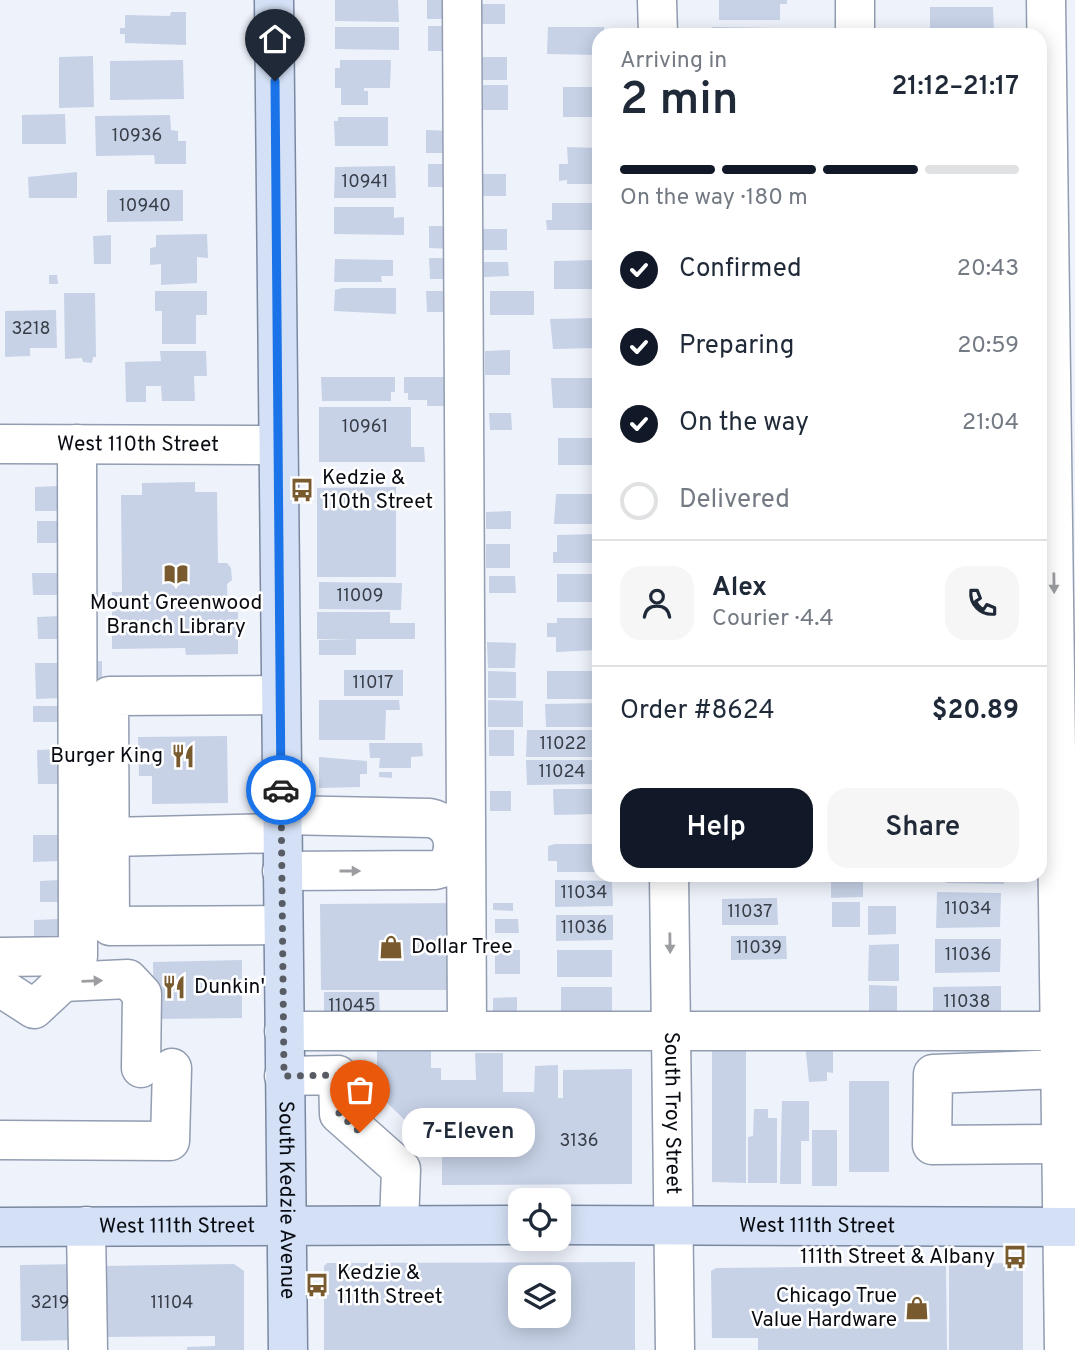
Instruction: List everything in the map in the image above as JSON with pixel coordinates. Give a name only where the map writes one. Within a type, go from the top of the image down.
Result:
[{"type":"main road","name":"South Kedzie Avenue","points":[[274,0],[288,1350]]},
{"type":"main road","name":"West 111th Street","points":[[0,1227],[508,1225]]},
{"type":"main road","name":"West 111th Street","points":[[571,1225],[1069,1227]]},
{"type":"street","points":[[462,0],[467,1030]]},
{"type":"street","points":[[657,0],[658,28]]},
{"type":"street","points":[[855,0],[855,28]]},
{"type":"street","points":[[1046,0],[1046,28]]},
{"type":"street","points":[[1047,61],[1060,857],[1067,949],[1060,1031],[1062,1144],[1069,1227],[1064,1350]]},
{"type":"street","name":"West 110th Street","points":[[0,444],[278,445]]},
{"type":"street","points":[[0,957],[78,956],[77,444]]},
{"type":"street","points":[[281,695],[109,696],[110,926],[283,925]]},
{"type":"street","points":[[110,837],[282,824],[430,818],[443,821],[451,830],[452,858],[446,867],[435,870],[282,871]]},
{"type":"street","name":"South Troy Street","points":[[669,882],[675,1350]]},
{"type":"street","points":[[0,987],[34,1009],[63,982],[128,979],[142,994],[170,1141],[0,1140]]},
{"type":"street","points":[[284,1031],[1060,1031]]},
{"type":"street","points":[[1060,1069],[933,1074],[932,1145],[1062,1144]]},
{"type":"street","points":[[284,1076],[338,1075],[339,1114],[401,1169],[399,1225]]},
{"type":"street","points":[[86,1226],[88,1350]]},
{"type":"building","points":[[335,0],[398,0],[399,22],[335,21]]},
{"type":"building","points":[[427,0],[454,0],[454,19],[427,19]]},
{"type":"building","points":[[719,0],[787,0],[787,4],[780,4],[780,20],[719,20]]},
{"type":"building","points":[[481,4],[505,4],[505,24],[480,24]]},
{"type":"building","points":[[930,7],[993,7],[994,28],[930,28]]},
{"type":"building","points":[[171,12],[186,12],[186,45],[125,43],[125,34],[120,34],[120,28],[125,28],[125,15],[170,16]]},
{"type":"building","points":[[428,26],[451,26],[451,51],[428,51]]},
{"type":"building","points":[[335,27],[399,27],[399,50],[335,49]]},
{"type":"building","points":[[548,27],[604,27],[592,28],[592,55],[547,54]]},
{"type":"building","points":[[712,27],[774,28],[712,28]]},
{"type":"building","points":[[93,56],[94,107],[59,108],[59,57]]},
{"type":"building","points":[[482,57],[507,57],[507,80],[481,80]]},
{"type":"building","points":[[183,60],[184,99],[110,100],[110,61]]},
{"type":"building","points":[[340,60],[391,60],[390,88],[364,88],[364,91],[368,91],[368,105],[341,105],[341,88],[335,88],[335,68],[340,68]]},
{"type":"building","points":[[483,85],[508,85],[508,110],[483,110]]},
{"type":"building","points":[[563,87],[592,87],[592,117],[563,117]]},
{"type":"building","points":[[65,114],[66,144],[22,144],[22,115]]},
{"type":"building","points":[[170,115],[171,130],[178,131],[178,141],[186,141],[186,164],[155,164],[154,155],[96,156],[95,116]]},
{"type":"building","points":[[338,117],[388,117],[388,146],[335,146],[334,121],[338,121]]},
{"type":"building","points":[[426,130],[453,131],[453,153],[426,153]]},
{"type":"building","points":[[567,147],[592,148],[592,184],[567,184],[567,180],[559,181],[559,164],[568,164]]},
{"type":"building","points":[[428,164],[455,164],[455,187],[428,187]]},
{"type":"building","points":[[395,166],[396,198],[334,198],[335,167]]},
{"type":"building","points":[[77,172],[77,198],[29,198],[28,177]]},
{"type":"building","points":[[482,174],[506,174],[506,196],[481,196]]},
{"type":"building","points":[[107,190],[183,190],[183,221],[107,222]]},
{"type":"building","points":[[552,203],[592,203],[592,230],[547,230],[546,220],[552,220]]},
{"type":"building","points":[[334,207],[394,207],[394,218],[404,217],[404,235],[334,234]]},
{"type":"building","points":[[429,226],[455,226],[455,249],[429,248]]},
{"type":"building","points":[[483,229],[507,229],[507,250],[483,250]]},
{"type":"building","points":[[207,234],[208,258],[197,257],[197,283],[161,285],[161,264],[150,265],[150,248],[156,247],[156,235]]},
{"type":"building","points":[[111,235],[111,264],[94,264],[93,236]]},
{"type":"building","points":[[429,258],[455,258],[455,279],[430,279]]},
{"type":"building","points":[[335,259],[393,260],[393,276],[381,276],[382,282],[334,282]]},
{"type":"building","points":[[592,260],[592,289],[554,289],[554,261]]},
{"type":"building","points":[[483,262],[508,262],[509,276],[484,277]]},
{"type":"building","points":[[49,275],[57,275],[58,284],[49,284]]},
{"type":"building","points":[[396,288],[396,314],[334,311],[335,290]]},
{"type":"building","points":[[155,291],[207,291],[207,315],[196,315],[196,344],[162,344],[162,311],[155,311]]},
{"type":"building","points":[[426,291],[453,291],[453,312],[427,312]]},
{"type":"building","points":[[490,291],[534,291],[534,315],[490,315]]},
{"type":"building","points":[[64,293],[95,293],[96,357],[93,357],[92,363],[83,362],[82,358],[65,359]]},
{"type":"building","points":[[56,310],[57,348],[30,348],[30,356],[5,357],[5,311]]},
{"type":"building","points":[[592,318],[592,348],[553,349],[550,319]]},
{"type":"building","points":[[510,350],[510,375],[485,375],[485,351]]},
{"type":"building","points":[[160,351],[206,351],[207,376],[194,376],[195,401],[162,401],[161,386],[146,386],[146,402],[126,402],[125,362],[161,361]]},
{"type":"building","points":[[321,377],[395,377],[395,392],[391,392],[391,401],[322,401]]},
{"type":"building","points":[[404,377],[459,377],[460,406],[427,406],[427,400],[408,400],[408,393],[404,393]]},
{"type":"building","points":[[551,378],[592,378],[592,408],[553,408]]},
{"type":"building","points":[[319,407],[411,407],[411,447],[424,447],[425,462],[319,462]]},
{"type":"building","points":[[489,413],[511,413],[512,430],[490,430]]},
{"type":"building","points":[[558,438],[592,438],[592,465],[558,465]]},
{"type":"building","name":"Mount Greenwood Branch Library","points":[[195,482],[195,492],[217,492],[218,563],[227,563],[231,568],[232,580],[227,584],[228,612],[238,612],[238,654],[186,655],[185,648],[112,649],[112,592],[122,592],[121,495],[142,495],[142,483]]},
{"type":"building","points":[[59,486],[59,511],[35,511],[35,487]]},
{"type":"building","points":[[396,487],[396,577],[317,577],[317,488]]},
{"type":"building","points":[[556,494],[592,494],[592,524],[554,524]]},
{"type":"building","points":[[511,511],[511,529],[486,529],[486,512]]},
{"type":"building","points":[[37,521],[61,521],[61,543],[37,543]]},
{"type":"building","points":[[592,534],[592,563],[553,563],[553,552],[557,552],[557,535]]},
{"type":"building","points":[[486,544],[510,544],[510,568],[486,568]]},
{"type":"building","points":[[32,573],[58,573],[58,595],[33,595]]},
{"type":"building","points":[[557,574],[592,574],[592,602],[557,602]]},
{"type":"building","points":[[489,576],[515,576],[516,593],[489,593]]},
{"type":"building","points":[[319,582],[402,583],[401,610],[319,609]]},
{"type":"building","points":[[317,612],[390,612],[390,623],[415,623],[415,639],[356,639],[356,655],[319,655],[319,640],[352,639],[317,639]]},
{"type":"building","points":[[61,616],[61,639],[38,639],[37,617]]},
{"type":"building","points":[[557,618],[592,618],[592,650],[556,652],[556,637],[547,637],[547,623],[557,623]]},
{"type":"building","points":[[487,642],[516,643],[515,668],[488,668]]},
{"type":"building","points":[[102,661],[102,678],[90,678],[90,662]]},
{"type":"building","points":[[35,663],[61,663],[61,698],[36,699]]},
{"type":"building","points":[[344,670],[403,670],[403,696],[344,696]]},
{"type":"building","points":[[488,671],[516,672],[516,698],[488,698]]},
{"type":"building","points":[[547,671],[592,671],[592,699],[547,699]]},
{"type":"building","points":[[319,700],[399,700],[400,710],[386,710],[385,740],[319,740]]},
{"type":"building","points":[[488,700],[523,701],[523,727],[488,727]]},
{"type":"building","points":[[592,703],[592,727],[546,727],[545,704]]},
{"type":"building","points":[[33,706],[61,706],[61,722],[33,722]]},
{"type":"building","points":[[489,730],[514,730],[514,756],[489,756]]},
{"type":"building","points":[[527,730],[592,730],[592,757],[526,757]]},
{"type":"building","name":"Burger King","points":[[227,736],[228,803],[152,804],[152,776],[139,776],[138,737]]},
{"type":"building","points":[[369,743],[422,743],[423,756],[411,757],[411,768],[379,768],[380,758],[370,758]]},
{"type":"building","points":[[61,749],[61,784],[38,784],[37,750]]},
{"type":"building","points":[[319,757],[367,761],[367,774],[360,774],[360,787],[319,788]]},
{"type":"building","points":[[526,760],[592,760],[592,784],[527,785]]},
{"type":"building","points":[[379,772],[392,772],[392,778],[379,777]]},
{"type":"building","points":[[553,789],[592,789],[592,814],[554,815]]},
{"type":"building","points":[[490,791],[511,791],[511,811],[490,811]]},
{"type":"building","points":[[33,835],[60,835],[60,861],[33,862]]},
{"type":"building","points":[[592,844],[592,872],[557,872],[557,861],[548,861],[548,846]]},
{"type":"building","points":[[60,880],[60,902],[40,902],[40,881]]},
{"type":"building","points":[[555,880],[612,882],[613,906],[555,907]]},
{"type":"building","points":[[831,882],[863,882],[863,897],[831,898]]},
{"type":"building","points":[[1004,882],[1004,884],[946,883]]},
{"type":"building","points":[[937,892],[1001,893],[1000,927],[936,928]]},
{"type":"building","points":[[777,898],[778,925],[722,925],[722,899]]},
{"type":"building","points":[[832,902],[860,902],[860,927],[832,927]]},
{"type":"building","name":"Dollar Tree","points":[[462,903],[462,990],[321,990],[320,904]]},
{"type":"building","points":[[493,903],[513,903],[513,911],[493,910]]},
{"type":"building","points":[[868,906],[896,906],[896,934],[868,935]]},
{"type":"building","points":[[556,915],[613,915],[613,940],[556,941]]},
{"type":"building","points":[[59,919],[59,940],[34,940],[34,920]]},
{"type":"building","points":[[495,919],[518,919],[519,933],[495,933]]},
{"type":"building","points":[[731,936],[786,936],[787,959],[731,960]]},
{"type":"building","points":[[935,939],[1001,939],[1000,972],[935,973]]},
{"type":"building","points":[[899,944],[899,981],[868,981],[869,945]]},
{"type":"building","points":[[495,950],[520,950],[520,974],[495,974]]},
{"type":"building","points":[[557,950],[612,950],[612,977],[557,977]]},
{"type":"building","points":[[242,960],[242,1018],[154,1019],[153,962]]},
{"type":"building","points":[[869,985],[897,986],[897,1014],[869,1014]]},
{"type":"building","points":[[1001,986],[1001,1018],[933,1017],[933,987]]},
{"type":"building","points":[[561,987],[612,987],[612,1013],[561,1013]]},
{"type":"building","points":[[324,992],[379,992],[380,1020],[324,1020]]},
{"type":"building","points":[[517,997],[517,1017],[493,1017],[493,998]]},
{"type":"building","points":[[377,1040],[431,1040],[431,1068],[441,1068],[441,1080],[476,1080],[475,1053],[503,1053],[503,1092],[534,1092],[535,1066],[558,1065],[558,1098],[563,1098],[563,1070],[632,1069],[632,1184],[442,1185],[442,1130],[415,1130],[377,1093]]},
{"type":"building","points":[[805,1044],[833,1044],[833,1073],[827,1072],[827,1081],[809,1082]]},
{"type":"building","points":[[712,1045],[746,1045],[746,1183],[712,1182]]},
{"type":"building","points":[[849,1081],[889,1081],[889,1172],[849,1172]]},
{"type":"building","points":[[782,1101],[809,1101],[809,1141],[801,1141],[801,1184],[780,1184]]},
{"type":"building","points":[[754,1109],[768,1109],[768,1118],[777,1118],[777,1183],[748,1183],[748,1137],[753,1136]]},
{"type":"building","points":[[812,1130],[837,1130],[837,1186],[812,1186]]},
{"type":"building","points":[[635,1262],[635,1350],[324,1350],[324,1266],[327,1263]]},
{"type":"building","points":[[1023,1263],[1023,1350],[949,1350],[949,1264]]},
{"type":"building","points":[[80,1264],[80,1340],[21,1341],[20,1265]]},
{"type":"building","points":[[234,1264],[244,1271],[244,1350],[187,1350],[187,1347],[215,1346],[215,1336],[101,1337],[100,1266]]},
{"type":"building","points":[[946,1266],[947,1350],[758,1350],[758,1338],[712,1338],[711,1271],[716,1268]]},
{"type":"way so far","points":[[281,790],[284,1076],[338,1075],[339,1114],[360,1132]]},
{"type":"place","name":"Kedzie & 110th Street","points":[[302,490]]},
{"type":"place","name":"Mount Greenwood Branch Library","points":[[176,574]]},
{"type":"place","name":"Burger King","points":[[183,756]]},
{"type":"place","name":"Dollar Tree","points":[[391,947]]},
{"type":"place","name":"Dunkin'","points":[[174,987]]},
{"type":"place","name":"7-Eleven","points":[[360,1132]]},
{"type":"place","name":"111th Street & Albany","points":[[1015,1257]]},
{"type":"place","name":"Kedzie & 111th Street","points":[[317,1285]]},
{"type":"place","name":"Chicago True Value Hardware","points":[[917,1308]]},
{"type":"route","points":[[275,81],[281,790]]}]
